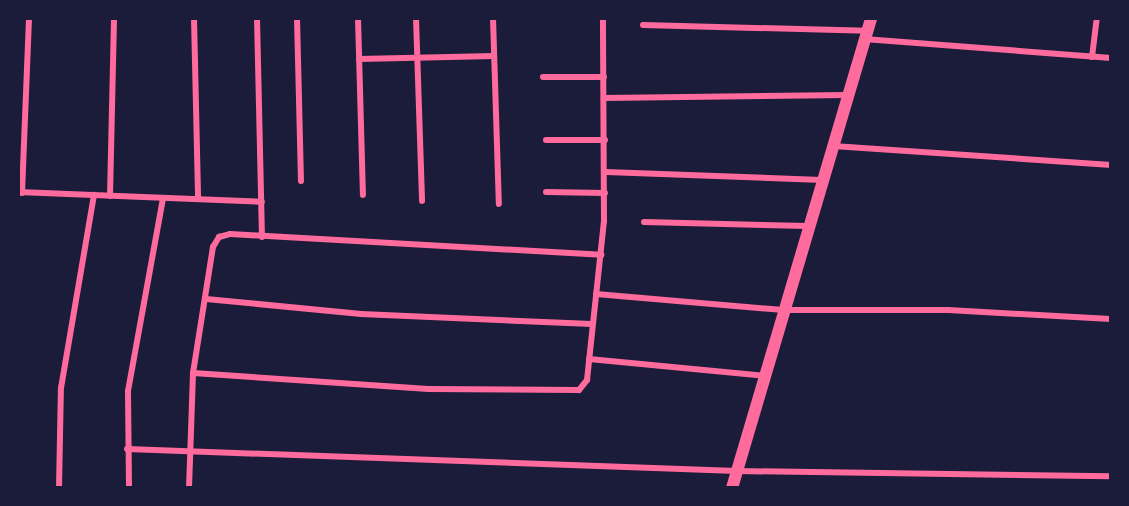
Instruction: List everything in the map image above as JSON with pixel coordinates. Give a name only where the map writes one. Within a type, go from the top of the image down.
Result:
[{"type":"main road","points":[[732,488],[871,18]]},
{"type":"street","points":[[28,18],[20,192],[262,202]]},
{"type":"street","points":[[110,196],[114,18]]},
{"type":"street","points":[[194,18],[198,199]]},
{"type":"street","points":[[257,18],[262,237]]},
{"type":"street","points":[[297,18],[302,181]]},
{"type":"street","points":[[358,18],[363,195]]},
{"type":"street","points":[[416,18],[422,201]]},
{"type":"street","points":[[493,18],[499,204]]},
{"type":"street","points":[[193,373],[428,389],[573,392],[587,380],[601,255],[606,172],[603,18]]},
{"type":"street","points":[[1092,57],[1097,18]]},
{"type":"street","points":[[643,25],[866,35],[1111,58]]},
{"type":"street","points":[[359,59],[494,56]]},
{"type":"street","points":[[18,66],[27,66]]},
{"type":"street","points":[[543,77],[604,77]]},
{"type":"street","points":[[604,98],[848,95]]},
{"type":"street","points":[[546,140],[605,140]]},
{"type":"street","points":[[832,146],[1111,165]]},
{"type":"street","points":[[606,172],[822,180]]},
{"type":"street","points":[[546,192],[605,193]]},
{"type":"street","points":[[59,488],[61,388],[94,195]]},
{"type":"street","points":[[129,488],[127,449],[132,362],[163,198]]},
{"type":"street","points":[[644,222],[808,226]]},
{"type":"street","points":[[189,488],[188,448],[193,373],[213,247],[219,237],[262,237],[601,255]]},
{"type":"street","points":[[596,294],[783,310],[948,310],[1111,319]]},
{"type":"street","points":[[206,299],[360,314],[592,324]]},
{"type":"street","points":[[589,359],[764,376]]},
{"type":"street","points":[[127,449],[188,448],[737,471],[1111,476]]}]
